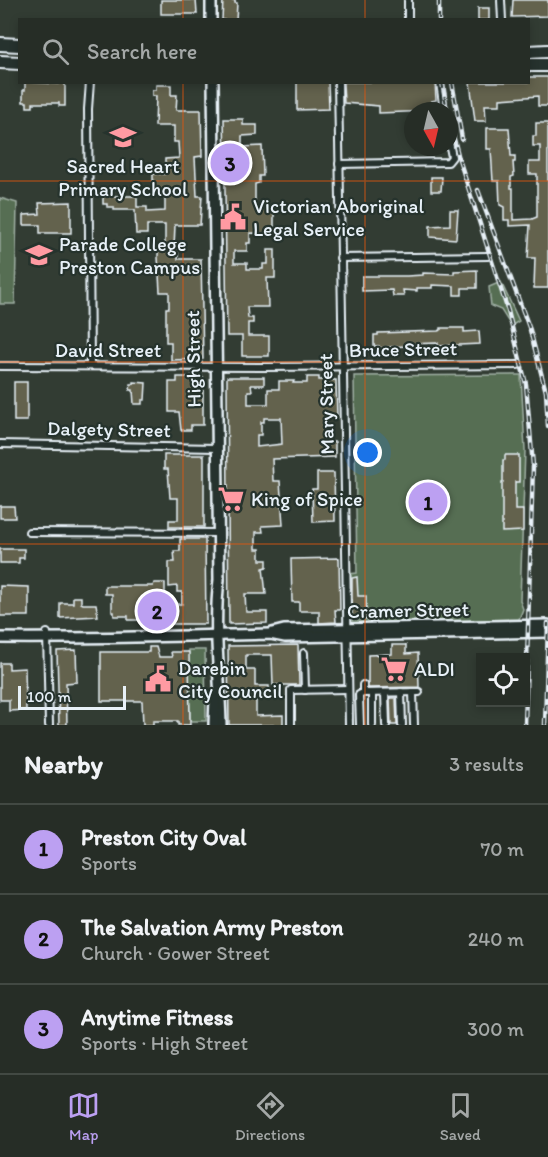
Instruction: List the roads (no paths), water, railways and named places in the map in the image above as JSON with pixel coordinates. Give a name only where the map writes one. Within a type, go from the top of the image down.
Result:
[{"type":"highway","points":[[0,44],[18,45]]},
{"type":"highway","points":[[530,52],[548,51]]},
{"type":"highway","points":[[0,62],[18,63]]},
{"type":"highway","points":[[530,65],[548,65]]},
{"type":"street","points":[[211,0],[211,18]]},
{"type":"street","points":[[408,0],[408,18]]},
{"type":"street","points":[[501,0],[502,18]]},
{"type":"street","name":"High Street","points":[[213,84],[215,533],[219,579],[216,601],[217,680],[214,725]]},
{"type":"street","points":[[213,96],[220,84]]},
{"type":"street","name":"Mary Street","points":[[338,84],[349,725]]},
{"type":"street","points":[[440,84],[443,102]]},
{"type":"street","points":[[88,85],[90,366]]},
{"type":"street","points":[[339,164],[444,162],[450,161],[452,156]]},
{"type":"street","points":[[340,258],[488,256]]},
{"type":"street","name":"Bruce Street","points":[[214,366],[518,365]]},
{"type":"street","name":"David Street","points":[[0,366],[214,366]]},
{"type":"street","name":"Dalgety Street","points":[[0,444],[215,448]]},
{"type":"street","points":[[29,532],[215,533]]},
{"type":"street","name":"Cramer Street","points":[[47,636],[137,639],[168,636],[270,634],[285,637],[548,625]]},
{"type":"street","name":"Cramer Street","points":[[346,633],[548,632]]},
{"type":"street","points":[[0,633],[47,636]]},
{"type":"street","points":[[0,638],[47,636]]},
{"type":"street","points":[[47,636],[49,725]]},
{"type":"street","points":[[304,653],[305,690]]},
{"type":"street","name":"High Street","points":[[217,680],[221,725]]},
{"type":"street","points":[[363,685],[363,693]]},
{"type":"street","points":[[291,725],[291,690],[347,689]]},
{"type":"street","points":[[360,725],[359,695],[416,692],[414,725]]},
{"type":"street","points":[[372,693],[372,725]]},
{"type":"street","points":[[385,693],[386,725]]},
{"type":"street","points":[[401,693],[402,725]]},
{"type":"railway","points":[[439,0],[439,18]]},
{"type":"railway","points":[[442,84],[445,102]]},
{"type":"railway","points":[[452,84],[462,139]]},
{"type":"railway","points":[[458,155],[508,311],[526,384],[533,466],[525,725]]},
{"type":"railway","points":[[478,190],[530,330],[546,392],[548,426]]},
{"type":"railway","points":[[545,725],[548,623]]},
{"type":"place","name":"Sacred Heart Primary School","points":[[123,137]]},
{"type":"place","name":"Anytime Fitness","points":[[230,163]]},
{"type":"place","name":"Victorian Aboriginal Legal Service","points":[[233,217]]},
{"type":"place","name":"Parade College Preston Campus","points":[[39,255]]},
{"type":"place","name":"King of Spice","points":[[231,499]]},
{"type":"place","name":"Preston City Oval","points":[[428,502]]},
{"type":"place","name":"The Salvation Army Preston","points":[[157,611]]},
{"type":"place","name":"ALDI","points":[[394,669]]},
{"type":"place","name":"Darebin City Council","points":[[158,679]]}]
